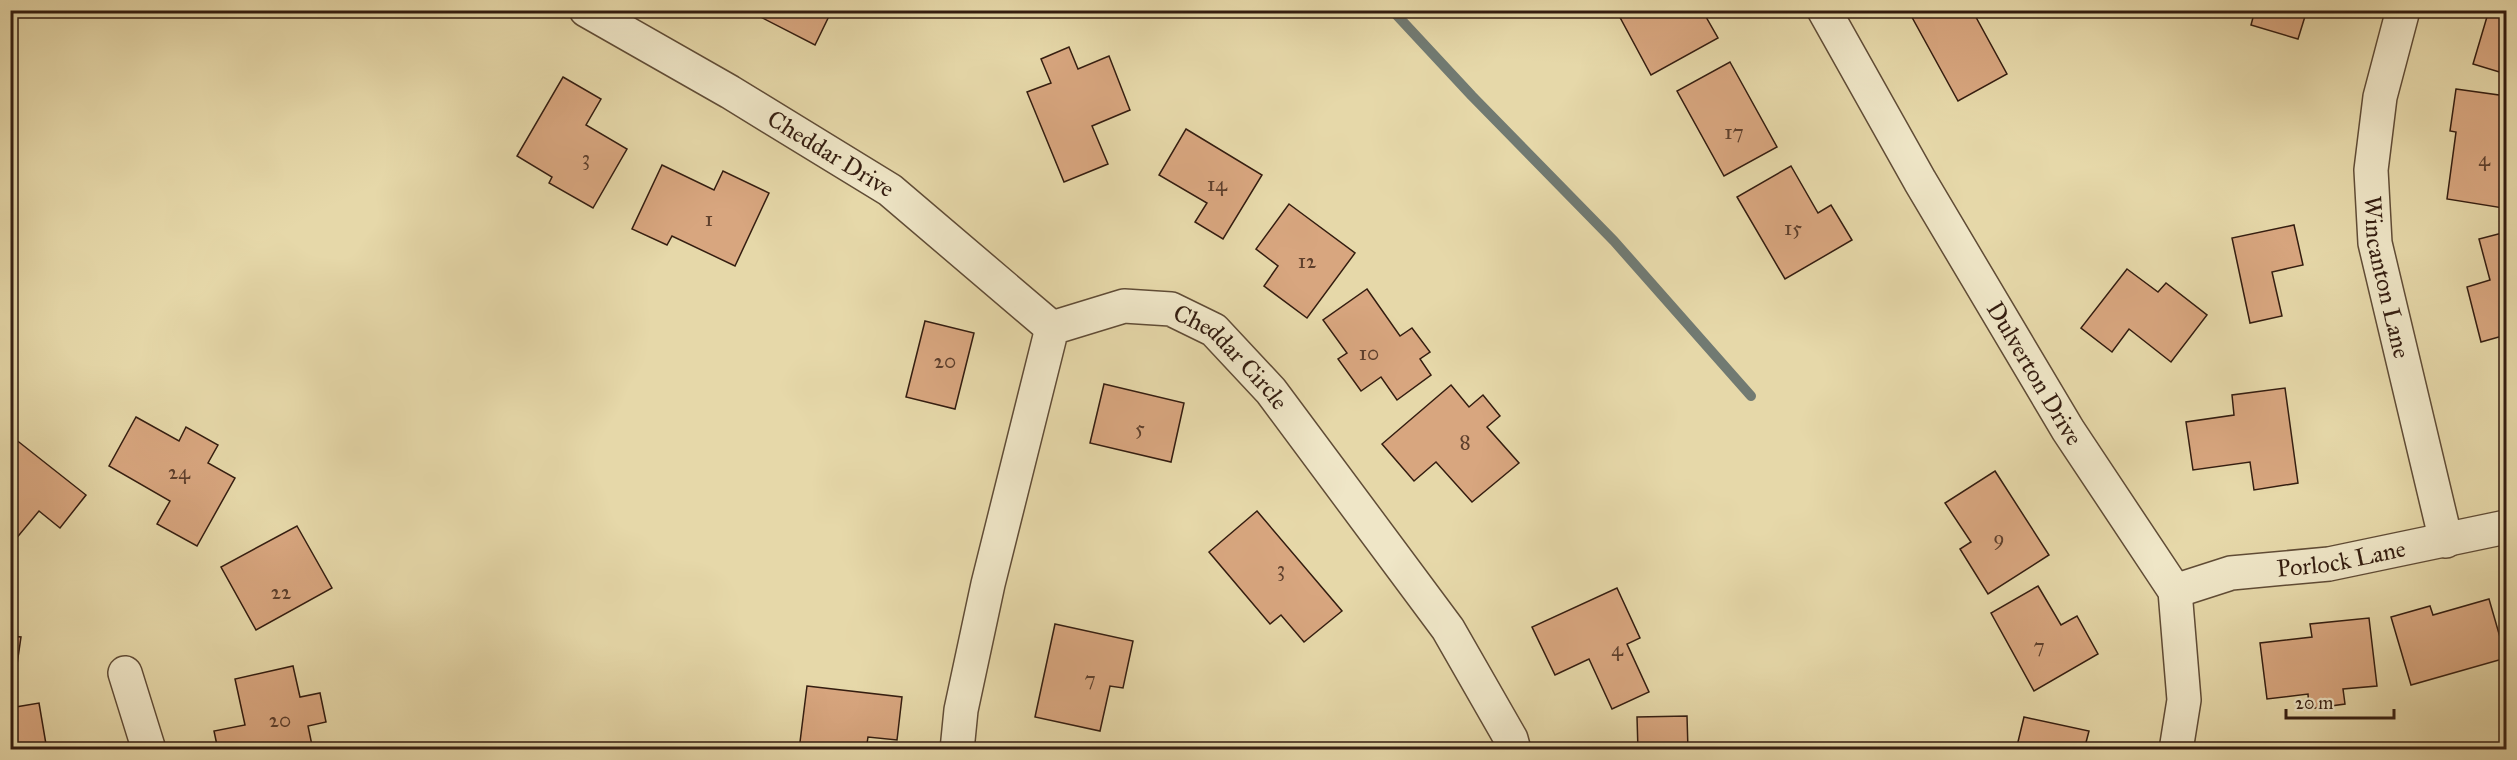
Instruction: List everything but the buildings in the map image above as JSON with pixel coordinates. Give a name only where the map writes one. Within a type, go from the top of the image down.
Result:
[{"type":"street","name":"Cheddar Drive","points":[[586,10],[730,92],[890,190],[1052,328]]},
{"type":"street","name":"Dulverton Drive","points":[[1824,10],[1920,181],[2068,430],[2175,591],[2184,700],[2176,750]]},
{"type":"street","name":"Wincanton Lane","points":[[2403,10],[2380,97],[2372,159],[2375,243],[2446,542]]},
{"type":"street","name":"Cheddar Circle","points":[[1052,328],[1124,306],[1171,309],[1214,330],[1271,391],[1448,628],[1511,739],[1514,750]]},
{"type":"street","points":[[957,750],[961,710],[988,584],[1052,328]]},
{"type":"street","name":"Porlock Lane","points":[[2175,591],[2231,573],[2330,564],[2446,542],[2506,527]]},
{"type":"street","points":[[125,673],[149,750]]},
{"type":"waterway","points":[[1392,10],[1472,96],[1614,241],[1751,396]]}]
